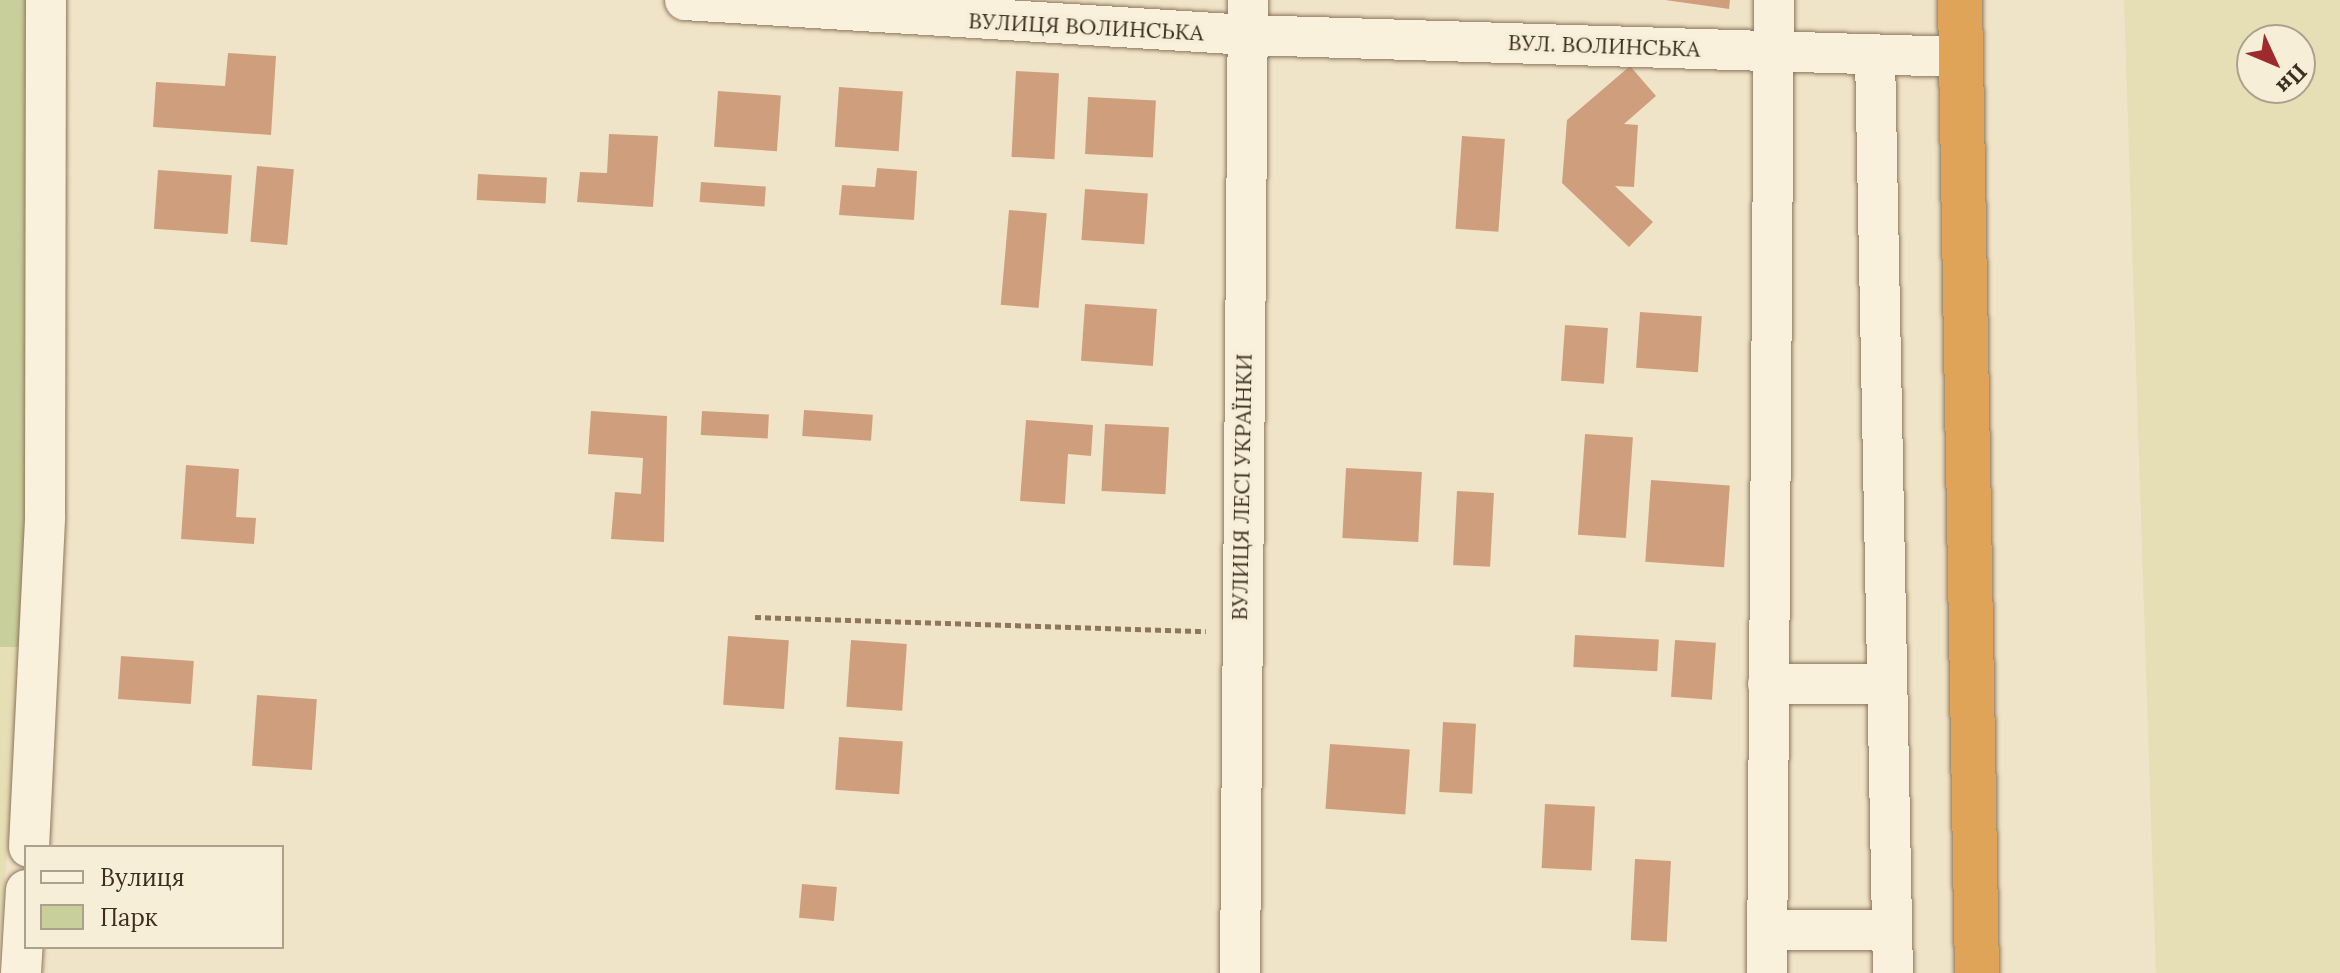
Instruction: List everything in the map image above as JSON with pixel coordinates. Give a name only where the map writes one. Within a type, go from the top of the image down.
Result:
[{"type":"highway","points":[[1960,0],[1977,973]]},
{"type":"street","points":[[29,845],[45,516],[46,0]]},
{"type":"street","name":"ВУЛИЦЯ ВОЛИНСЬКА","points":[[685,0],[1248,18]]},
{"type":"street","points":[[1767,973],[1774,0]]},
{"type":"street","name":"ВУЛ. ВОЛИНСЬКА","points":[[1248,18],[1775,52],[1961,57]]},
{"type":"street","name":"ВУЛИЦЯ ЛЕСІ УКРАЇНКИ","points":[[1240,973],[1239,632],[1248,18]]},
{"type":"street","points":[[1875,55],[1893,973]]},
{"type":"street","points":[[1768,684],[1887,684]]},
{"type":"street","points":[[21,973],[24,923]]},
{"type":"street","points":[[1767,930],[1892,930]]},
{"type":"path","points":[[755,617],[1239,632]]},
{"type":"shaded area","points":[[2124,0],[2340,0],[2340,973],[2156,973]]},
{"type":"shaded area","points":[[0,647],[23,647],[0,943]]},
{"type":"green space","points":[[0,0],[26,0],[26,647],[0,647]]},
{"type":"building","points":[[1665,0],[1730,0],[1729,9]]},
{"type":"building","points":[[228,53],[276,56],[271,135],[153,127],[156,82],[225,86]]},
{"type":"building","points":[[1630,66],[1656,96],[1624,124],[1638,125],[1634,187],[1615,186],[1653,222],[1629,247],[1562,183],[1567,120]]},
{"type":"building","points":[[1016,71],[1059,73],[1054,159],[1011,157]]},
{"type":"building","points":[[839,87],[903,91],[899,151],[835,147]]},
{"type":"building","points":[[718,91],[781,95],[777,151],[714,147]]},
{"type":"building","points":[[1088,97],[1156,101],[1153,157],[1085,154]]},
{"type":"building","points":[[609,134],[658,136],[653,207],[577,202],[580,172],[607,173]]},
{"type":"building","points":[[1462,136],[1505,139],[1498,232],[1456,229]]},
{"type":"building","points":[[257,166],[294,169],[287,245],[250,242]]},
{"type":"building","points":[[877,168],[917,171],[914,220],[839,215],[842,185],[875,187]]},
{"type":"building","points":[[158,170],[232,175],[228,234],[154,229]]},
{"type":"building","points":[[478,174],[547,178],[546,204],[477,200]]},
{"type":"building","points":[[701,182],[766,187],[764,206],[700,202]]},
{"type":"building","points":[[1085,189],[1148,193],[1144,244],[1081,240]]},
{"type":"building","points":[[1009,210],[1047,213],[1039,308],[1001,305]]},
{"type":"building","points":[[1085,304],[1157,309],[1153,366],[1081,361]]},
{"type":"building","points":[[1640,312],[1702,316],[1698,372],[1636,368]]},
{"type":"building","points":[[1565,325],[1608,328],[1604,384],[1561,381]]},
{"type":"building","points":[[804,410],[873,415],[871,441],[802,436]]},
{"type":"building","points":[[591,411],[667,416],[664,542],[611,539],[615,492],[641,494],[643,458],[588,454]]},
{"type":"building","points":[[702,411],[769,415],[768,438],[701,435]]},
{"type":"building","points":[[1026,420],[1093,425],[1091,456],[1068,454],[1065,504],[1020,501]]},
{"type":"building","points":[[1105,424],[1169,427],[1165,494],[1101,491]]},
{"type":"building","points":[[1585,434],[1633,437],[1626,538],[1578,535]]},
{"type":"building","points":[[186,465],[239,469],[236,517],[256,518],[254,544],[181,539]]},
{"type":"building","points":[[1346,468],[1422,472],[1418,542],[1342,538]]},
{"type":"building","points":[[1651,480],[1730,486],[1724,567],[1645,562]]},
{"type":"building","points":[[1457,491],[1494,493],[1490,567],[1453,565]]},
{"type":"building","points":[[1575,635],[1659,639],[1657,671],[1573,667]]},
{"type":"building","points":[[728,636],[789,640],[784,709],[723,705]]},
{"type":"building","points":[[851,640],[907,644],[902,711],[846,707]]},
{"type":"building","points":[[1675,640],[1716,643],[1712,700],[1671,697]]},
{"type":"building","points":[[121,656],[194,661],[191,704],[118,699]]},
{"type":"building","points":[[257,695],[317,699],[312,770],[252,766]]},
{"type":"building","points":[[1443,722],[1476,724],[1472,794],[1439,792]]},
{"type":"building","points":[[839,737],[903,741],[899,794],[835,790]]},
{"type":"building","points":[[1330,744],[1410,750],[1405,814],[1325,809]]},
{"type":"building","points":[[1545,804],[1595,807],[1592,871],[1542,868]]},
{"type":"building","points":[[1635,859],[1671,861],[1667,942],[1631,940]]},
{"type":"building","points":[[802,884],[837,887],[834,921],[799,918]]}]
